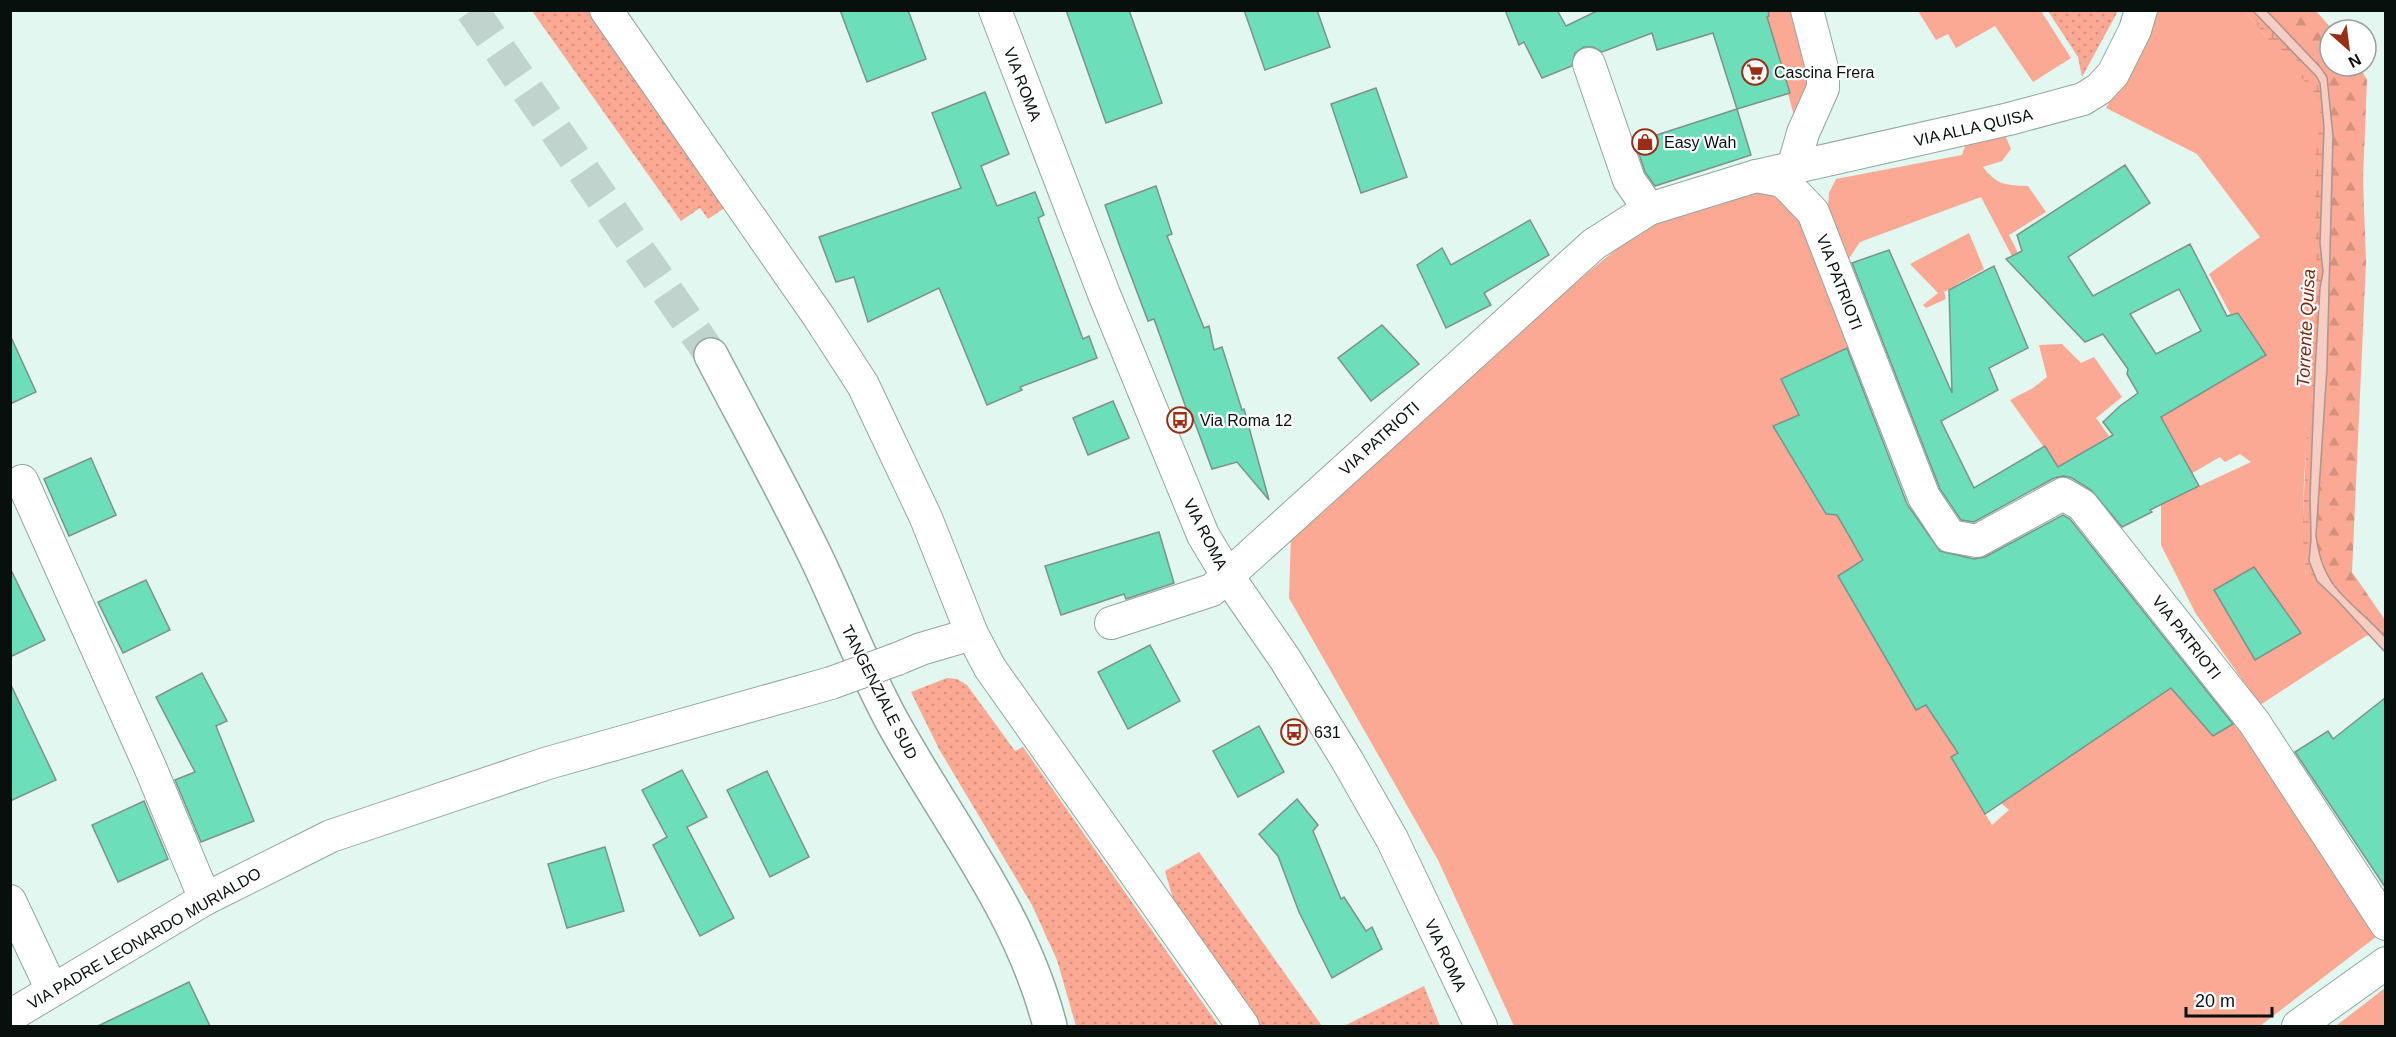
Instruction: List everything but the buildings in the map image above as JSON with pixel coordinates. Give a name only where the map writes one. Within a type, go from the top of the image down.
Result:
[{"type":"highway","name":"TANGENZIALE SUD","points":[[711,355],[817,558],[882,702],[936,798],[995,890],[1016,931],[1044,1001],[1050,1026]]},
{"type":"street","points":[[606,10],[819,317],[862,385],[926,518],[972,634],[990,668],[1242,1026]]},
{"type":"street","name":"VIA ROMA","points":[[995,10],[1156,425],[1203,535],[1227,575],[1285,659],[1359,780],[1392,839],[1481,1026]]},
{"type":"street","points":[[1793,168],[1803,133],[1824,88],[1823,72],[1807,10]]},
{"type":"street","name":"VIA ALLA QUISA","points":[[1756,176],[2009,119],[2083,99],[2099,89],[2113,74],[2136,30],[2140,10]]},
{"type":"street","points":[[1588,64],[1629,180],[1649,209]]},
{"type":"street","name":"VIA PATRIOTI","points":[[1112,623],[1212,590],[1594,244],[1649,209],[1756,176],[1783,181],[1813,212],[1924,497],[1950,536],[1977,541],[2063,494],[2082,505],[2254,722],[2385,924]]},
{"type":"street","points":[[22,482],[206,898]]},
{"type":"street","name":"VIA PADRE LEONARDO MURIALDO","points":[[10,1016],[206,898],[331,836],[548,764],[831,683],[897,658],[972,634]]},
{"type":"street","points":[[10,901],[52,990]]},
{"type":"street","points":[[2298,1026],[2385,963]]},
{"type":"green space","points":[[2159,10],[2244,11],[2319,98],[2320,116],[2315,171],[2316,315],[2303,517],[2306,577],[2372,632],[2260,705],[2196,614],[2161,545],[2161,504],[2251,462],[2240,454],[2225,462],[2220,457],[2184,478],[2162,467],[2177,445],[2161,417],[2266,355],[2239,313],[2231,315],[2209,274],[2260,237],[2197,154],[2106,108],[2142,46]]},
{"type":"green space","points":[[532,11],[588,11],[726,207],[708,219],[700,208],[681,221]]},
{"type":"green space","points":[[1765,11],[1792,11],[1813,64],[1797,126],[1788,94],[1790,93]]},
{"type":"green space","points":[[1918,11],[2041,11],[2071,58],[2033,82],[1995,26],[1956,48],[1948,34],[1936,40]]},
{"type":"green space","points":[[2048,11],[2118,11],[2082,77],[2078,57]]},
{"type":"green space","points":[[2244,11],[2261,11],[2318,70],[2318,78],[2320,78],[2329,128],[2313,535],[2325,581],[2372,632],[2368,636],[2315,589],[2306,577],[2302,539],[2308,403],[2315,336],[2315,157],[2320,110],[2319,98]]},
{"type":"green space","points":[[2261,11],[2316,11],[2322,18],[2318,18],[2318,78],[2366,78],[2367,80],[2363,179],[2366,262],[2352,572],[2385,620],[2385,642],[2325,581],[2313,535],[2325,319]]},
{"type":"green space","points":[[2005,135],[2011,149],[2002,161],[1983,167],[1997,181],[2028,186],[2046,212],[2009,235],[2020,257],[2014,260],[1981,197],[1860,242],[1848,260],[1828,207],[1829,193],[1836,179],[1962,155],[1965,146]]},
{"type":"green space","points":[[1745,185],[1794,205],[1856,344],[1781,379],[1799,415],[1773,426],[1825,514],[1837,515],[1863,560],[1838,577],[1916,710],[1926,705],[1958,753],[1951,758],[1992,825],[2009,810],[2001,803],[2174,685],[2176,694],[2212,735],[2237,721],[2381,933],[2260,1026],[1514,1026],[1438,860],[1289,598],[1291,535],[1490,353],[1647,224]]},
{"type":"green space","points":[[1969,233],[1984,269],[1944,292],[1946,299],[1926,308],[1923,305],[1938,293],[1910,264]]},
{"type":"green space","points":[[2062,344],[2081,363],[2094,357],[2122,397],[2096,418],[2109,436],[2058,467],[2010,400],[2033,388],[2047,377],[2039,345]]},
{"type":"green space","points":[[947,678],[957,679],[967,685],[1015,751],[1023,747],[1219,1026],[1076,1026],[1057,960],[1032,905],[939,749],[911,692]]},
{"type":"green space","points":[[1199,852],[1322,1026],[1259,1026],[1187,929],[1172,895],[1165,871]]},
{"type":"green space","points":[[1424,986],[1440,1026],[1344,1026]]},
{"type":"green space","points":[[2385,988],[2385,1026],[2336,1026]]},
{"type":"shaded area","points":[[2253,11],[2267,11],[2318,65],[2318,78],[2327,78],[2333,136],[2327,368],[2316,536],[2325,571],[2332,583],[2385,637],[2385,652],[2317,581],[2309,561],[2315,370],[2323,272],[2320,243],[2324,128],[2320,83],[2316,76]]},
{"type":"tunnel","points":[[472,10],[711,355]]},
{"type":"place","name":"Cascina Frera","points":[[1755,72]]},
{"type":"place","name":"Easy Wah","points":[[1645,142]]},
{"type":"place","name":"Via Roma 12","points":[[1180,420]]},
{"type":"place","name":"631","points":[[1294,732]]},
{"type":"water label","name":"Torrente Quisa","points":[[2306,328]]}]
